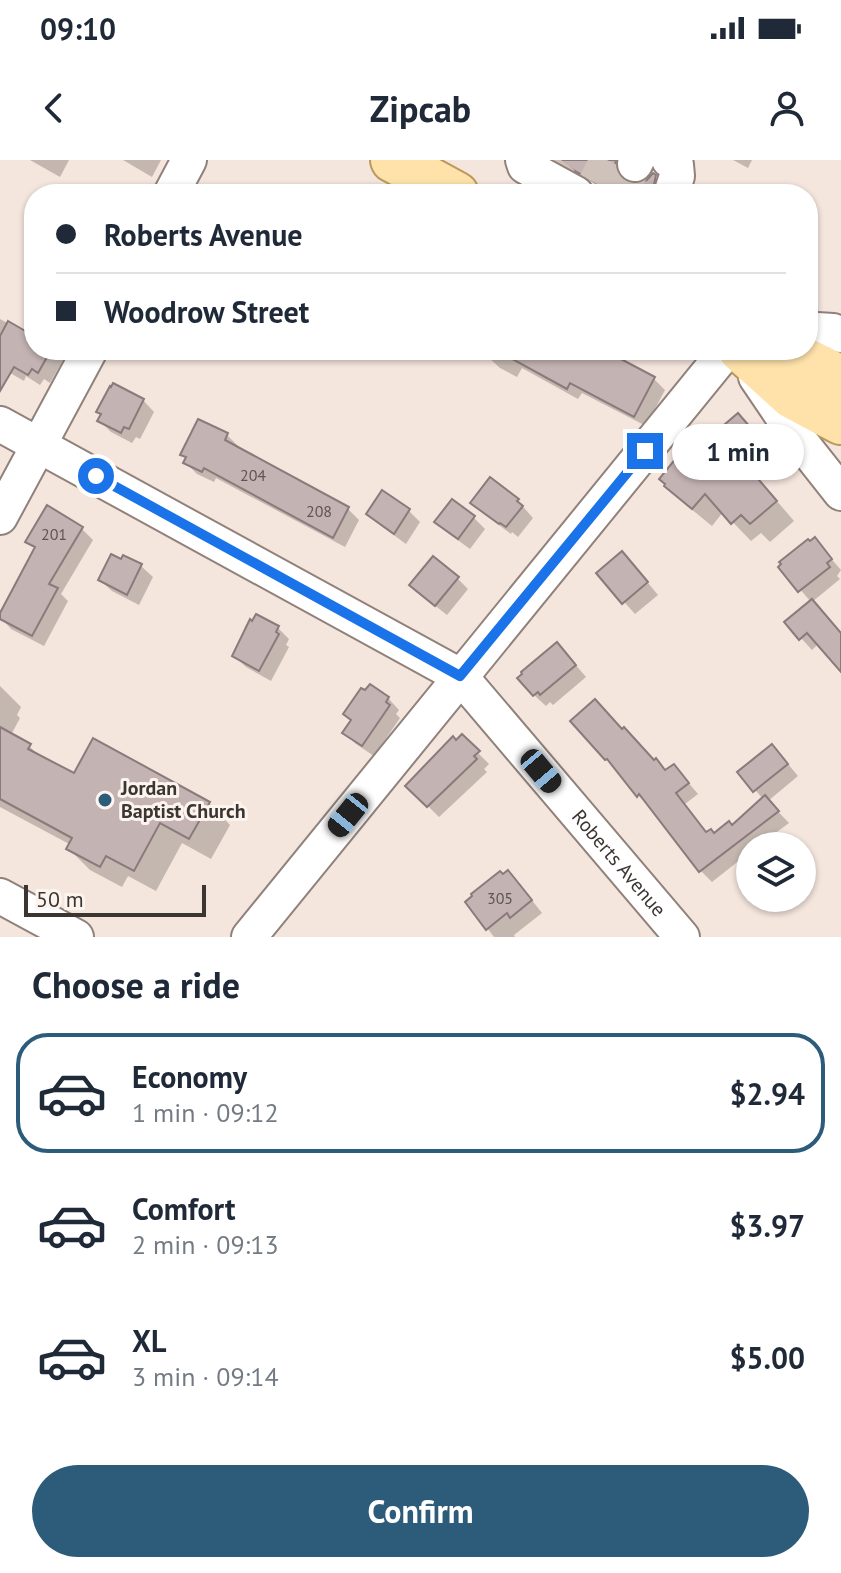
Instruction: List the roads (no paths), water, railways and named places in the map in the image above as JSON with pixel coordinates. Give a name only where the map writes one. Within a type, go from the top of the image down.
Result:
[{"type":"main road","points":[[393,160],[437,184]]},
{"type":"main road","points":[[818,347],[841,378]]},
{"type":"main road","points":[[751,360],[792,396],[841,422]]},
{"type":"street","points":[[176,184],[189,160]]},
{"type":"street","points":[[669,160],[676,165],[674,184]]},
{"type":"street","points":[[0,517],[85,360]]},
{"type":"street","points":[[249,937],[719,360]]},
{"type":"street","points":[[746,360],[796,436],[841,493]]},
{"type":"street","name":"Roberts Avenue","points":[[0,424],[460,676],[682,937]]},
{"type":"street","points":[[0,896],[76,937]]},
{"type":"tunnel","points":[[558,164],[561,160]]},
{"type":"tunnel","points":[[595,183],[607,160]]},
{"type":"tunnel","points":[[624,184],[635,164]]},
{"type":"place","name":"Jordan Baptist Church","points":[[105,800]]}]
